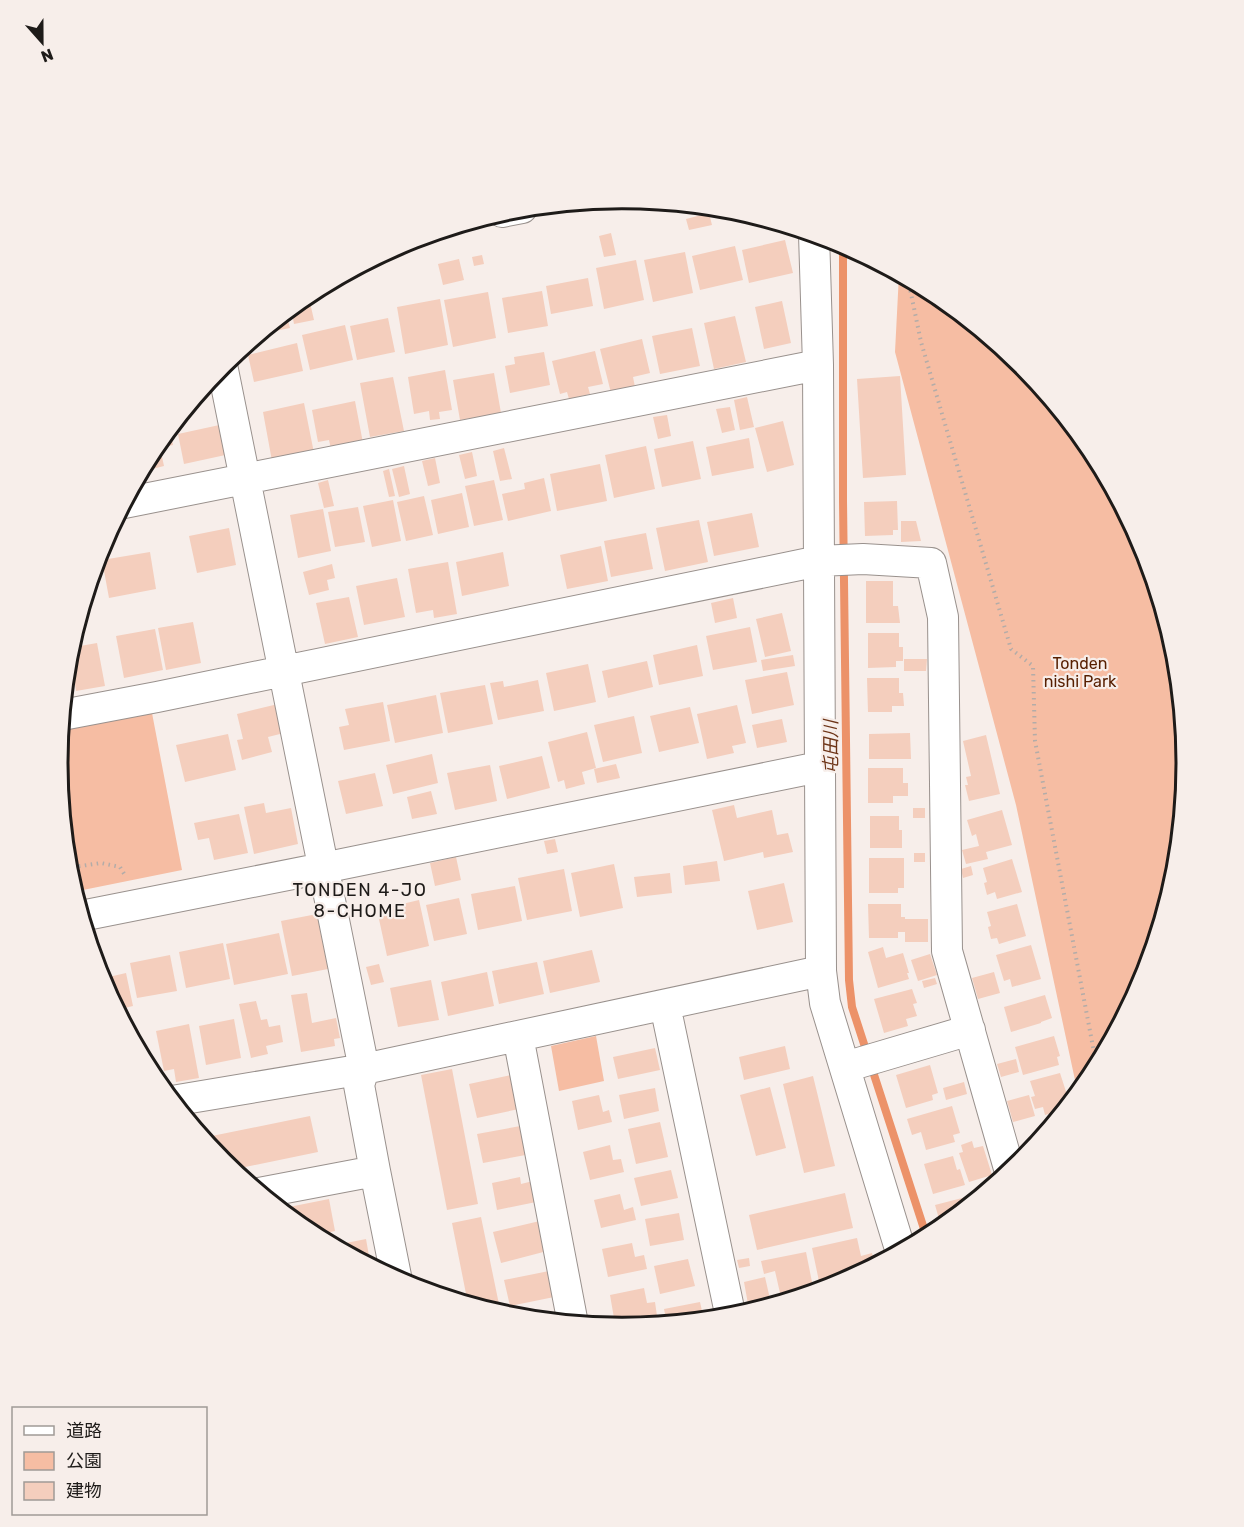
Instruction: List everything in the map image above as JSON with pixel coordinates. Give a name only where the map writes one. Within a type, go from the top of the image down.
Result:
[{"type":"street","points":[[814,243],[818,365],[821,971],[825,1003],[899,1244]]},
{"type":"street","points":[[134,501],[818,365]]},
{"type":"street","points":[[224,377],[364,1069],[359,1085],[395,1269]]},
{"type":"street","points":[[70,713],[819,561],[863,559],[931,563],[944,617],[947,951],[1007,1162]]},
{"type":"street","points":[[88,915],[819,767]]},
{"type":"street","points":[[181,1100],[364,1069],[821,971]]},
{"type":"street","points":[[665,1005],[728,1307]]},
{"type":"street","points":[[845,1067],[970,1030]]},
{"type":"street","points":[[518,1036],[571,1315]]},
{"type":"street","points":[[269,1191],[375,1171]]},
{"type":"path","points":[[910,290],[921,342],[1011,648],[1033,666],[1035,741],[1094,1055]]},
{"type":"path","points":[[77,867],[101,863],[120,867],[130,883]]},
{"type":"green space","name":"Tonden nishi Park","points":[[899,283],[960,324],[1014,371],[1062,426],[1102,486],[1134,551],[1158,620],[1172,691],[1175,727],[1175,800],[1166,872],[1158,907],[1134,976],[1102,1041],[1076,1082],[1016,805],[895,352]]},
{"type":"green space","points":[[152,713],[182,870],[82,890],[72,836],[69,800],[69,729]]},
{"type":"green space","points":[[596,1036],[604,1081],[559,1091],[551,1046]]},
{"type":"building","points":[[701,215],[710,217],[712,225],[689,230],[686,219]]},
{"type":"building","points":[[611,233],[616,255],[604,257],[599,236]]},
{"type":"building","points":[[785,240],[793,273],[749,283],[742,250]]},
{"type":"building","points":[[735,246],[743,280],[700,290],[692,256]]},
{"type":"building","points":[[685,252],[693,293],[653,302],[644,260]]},
{"type":"building","points":[[482,255],[484,264],[474,266],[472,257]]},
{"type":"building","points":[[459,259],[464,280],[443,285],[438,264]]},
{"type":"building","points":[[636,260],[644,300],[604,309],[596,268]]},
{"type":"building","points":[[588,278],[593,306],[551,314],[546,286]]},
{"type":"building","points":[[542,291],[548,326],[508,333],[502,298]]},
{"type":"building","points":[[488,292],[496,338],[453,347],[444,300]]},
{"type":"building","points":[[440,299],[448,345],[405,354],[397,307]]},
{"type":"building","points":[[782,301],[791,343],[764,349],[755,307]]},
{"type":"building","points":[[310,305],[314,320],[294,324],[293,318]]},
{"type":"building","points":[[735,316],[746,362],[714,369],[704,323]]},
{"type":"building","points":[[388,318],[395,352],[357,360],[350,326]]},
{"type":"building","points":[[288,321],[290,328],[276,331]]},
{"type":"building","points":[[345,325],[353,360],[310,370],[302,335]]},
{"type":"building","points":[[692,328],[700,366],[660,374],[652,336]]},
{"type":"building","points":[[642,339],[650,373],[633,377],[635,387],[611,393],[600,349]]},
{"type":"building","points":[[297,343],[303,371],[254,382],[248,355]]},
{"type":"building","points":[[595,351],[603,384],[588,387],[590,394],[569,399],[567,392],[560,394],[552,361]]},
{"type":"building","points":[[544,352],[550,385],[510,393],[505,366],[515,364],[514,357]]},
{"type":"building","points":[[445,370],[452,410],[439,412],[440,419],[430,420],[429,411],[414,414],[408,377]]},
{"type":"building","points":[[494,373],[501,413],[460,420],[453,380]]},
{"type":"building","points":[[900,376],[906,475],[863,478],[857,379]]},
{"type":"building","points":[[393,377],[404,431],[370,437],[360,383]]},
{"type":"building","points":[[747,397],[754,427],[740,430],[734,400]]},
{"type":"building","points":[[355,401],[363,443],[331,449],[329,440],[318,442],[312,410]]},
{"type":"building","points":[[304,403],[314,453],[272,461],[263,412]]},
{"type":"building","points":[[730,407],[735,430],[722,433],[716,409]]},
{"type":"building","points":[[667,415],[671,436],[658,439],[653,417]]},
{"type":"building","points":[[783,421],[794,465],[767,472],[755,428]]},
{"type":"building","points":[[224,424],[230,454],[184,464],[178,434]]},
{"type":"building","points":[[749,438],[754,468],[712,476],[706,447]]},
{"type":"building","points":[[693,441],[701,479],[662,487],[654,449]]},
{"type":"building","points":[[646,446],[655,489],[614,498],[605,455]]},
{"type":"building","points":[[504,448],[512,479],[500,481],[493,451]]},
{"type":"building","points":[[472,452],[477,476],[465,479],[459,455]]},
{"type":"building","points":[[161,454],[164,466],[152,469]]},
{"type":"building","points":[[435,458],[440,483],[428,486],[422,461]]},
{"type":"building","points":[[600,464],[607,501],[557,511],[550,474]]},
{"type":"building","points":[[404,466],[410,494],[399,497],[392,469]]},
{"type":"building","points":[[389,469],[395,496],[389,497],[383,471]]},
{"type":"building","points":[[544,478],[551,511],[508,521],[502,494],[525,489],[524,483]]},
{"type":"building","points":[[328,480],[334,506],[324,508],[318,483]]},
{"type":"building","points":[[494,480],[503,520],[474,526],[465,486]]},
{"type":"building","points":[[462,493],[469,527],[438,534],[431,500]]},
{"type":"building","points":[[424,496],[433,535],[406,541],[397,502]]},
{"type":"building","points":[[393,500],[401,541],[372,547],[363,506]]},
{"type":"building","points":[[897,501],[898,530],[893,530],[893,535],[865,536],[864,502]]},
{"type":"building","points":[[358,507],[365,542],[335,547],[328,512]]},
{"type":"building","points":[[323,509],[331,551],[298,558],[290,515]]},
{"type":"building","points":[[752,513],[759,547],[714,556],[707,522]]},
{"type":"building","points":[[699,520],[708,562],[665,571],[656,528]]},
{"type":"building","points":[[901,521],[916,521],[921,541],[901,542]]},
{"type":"building","points":[[229,528],[236,565],[197,573],[189,536]]},
{"type":"building","points":[[646,533],[653,569],[611,577],[604,541]]},
{"type":"building","points":[[601,546],[608,581],[567,589],[560,555]]},
{"type":"building","points":[[150,552],[156,589],[109,598],[103,568],[107,559]]},
{"type":"building","points":[[503,552],[509,586],[462,596],[456,562]]},
{"type":"building","points":[[448,562],[457,614],[434,618],[433,610],[416,613],[408,569]]},
{"type":"building","points":[[332,564],[335,578],[327,580],[329,590],[309,595],[303,572]]},
{"type":"building","points":[[397,578],[405,617],[364,625],[356,586]]},
{"type":"building","points":[[866,581],[893,581],[893,606],[898,606],[900,623],[866,623]]},
{"type":"building","points":[[349,597],[358,637],[325,644],[316,603]]},
{"type":"building","points":[[733,598],[737,618],[715,623],[711,603]]},
{"type":"building","points":[[782,613],[791,651],[765,657],[756,619]]},
{"type":"building","points":[[193,622],[201,663],[166,670],[158,628]]},
{"type":"building","points":[[750,627],[757,662],[713,670],[706,636]]},
{"type":"building","points":[[155,629],[163,670],[124,678],[116,636]]},
{"type":"building","points":[[868,633],[899,633],[899,647],[903,647],[903,661],[896,661],[896,667],[868,668]]},
{"type":"building","points":[[97,643],[105,686],[76,691],[74,679],[80,646]]},
{"type":"building","points":[[697,645],[703,676],[659,685],[653,655]]},
{"type":"building","points":[[793,655],[795,666],[763,671],[761,660]]},
{"type":"building","points":[[904,659],[927,659],[926,671],[904,671]]},
{"type":"building","points":[[647,661],[653,687],[608,698],[602,671]]},
{"type":"building","points":[[588,664],[596,702],[554,711],[546,673]]},
{"type":"building","points":[[787,672],[794,705],[752,714],[745,680]]},
{"type":"building","points":[[867,678],[899,678],[899,693],[903,693],[904,706],[892,706],[892,712],[868,712]]},
{"type":"building","points":[[538,680],[544,711],[498,720],[490,683],[503,681],[504,687]]},
{"type":"building","points":[[485,685],[493,724],[448,733],[440,693]]},
{"type":"building","points":[[436,695],[443,733],[395,743],[387,705]]},
{"type":"building","points":[[383,702],[390,741],[344,750],[339,727],[349,725],[345,709]]},
{"type":"building","points":[[278,704],[284,733],[268,737],[272,752],[242,760],[237,740],[243,739],[237,714]]},
{"type":"building","points":[[737,705],[746,743],[732,746],[734,753],[707,759],[697,714]]},
{"type":"building","points":[[690,707],[699,743],[659,752],[650,716]]},
{"type":"building","points":[[634,716],[642,753],[603,762],[594,725]]},
{"type":"building","points":[[782,719],[787,742],[757,748],[752,725]]},
{"type":"building","points":[[587,732],[596,768],[582,772],[585,784],[566,789],[564,780],[558,782],[548,742]]},
{"type":"building","points":[[910,733],[911,759],[869,759],[869,734]]},
{"type":"building","points":[[228,734],[236,770],[185,782],[176,745]]},
{"type":"building","points":[[986,735],[1000,794],[969,801],[965,785],[968,785],[966,777],[971,776],[963,741]]},
{"type":"building","points":[[432,754],[438,783],[393,794],[386,765]]},
{"type":"building","points":[[542,756],[550,788],[507,799],[499,766]]},
{"type":"building","points":[[616,764],[620,778],[597,783],[594,769]]},
{"type":"building","points":[[490,765],[497,801],[455,810],[447,773]]},
{"type":"building","points":[[868,768],[903,768],[903,783],[908,783],[908,796],[893,796],[893,803],[868,803]]},
{"type":"building","points":[[375,773],[383,806],[346,814],[338,781]]},
{"type":"building","points":[[431,791],[437,814],[412,819],[407,797]]},
{"type":"building","points":[[264,803],[266,813],[291,808],[298,844],[254,854],[244,807]]},
{"type":"building","points":[[734,805],[737,818],[772,810],[777,835],[788,833],[793,852],[764,858],[763,852],[724,861],[712,810]]},
{"type":"building","points":[[913,808],[925,808],[925,818],[913,818]]},
{"type":"building","points":[[1002,810],[1012,845],[986,852],[988,859],[966,864],[962,850],[979,846],[976,834],[972,836],[967,820]]},
{"type":"building","points":[[239,814],[248,853],[214,860],[209,838],[198,840],[194,823]]},
{"type":"building","points":[[870,816],[899,816],[902,848],[870,848]]},
{"type":"building","points":[[555,839],[558,852],[547,854],[544,841]]},
{"type":"building","points":[[914,853],[925,853],[925,862],[914,862]]},
{"type":"building","points":[[456,857],[461,880],[435,886],[430,863]]},
{"type":"building","points":[[869,858],[904,858],[904,888],[898,888],[898,893],[869,893]]},
{"type":"building","points":[[1012,859],[1022,892],[997,899],[995,892],[987,895],[984,883],[987,882],[983,868]]},
{"type":"building","points":[[717,861],[720,881],[685,885],[683,866]]},
{"type":"building","points":[[614,864],[623,908],[580,917],[571,873]]},
{"type":"building","points":[[971,866],[973,875],[963,878],[961,869]]},
{"type":"building","points":[[564,869],[572,911],[527,920],[518,878]]},
{"type":"building","points":[[670,873],[672,893],[637,897],[634,877]]},
{"type":"building","points":[[784,883],[793,922],[757,930],[748,891]]},
{"type":"building","points":[[515,886],[522,921],[478,930],[471,894]]},
{"type":"building","points":[[459,898],[467,934],[434,941],[426,905]]},
{"type":"building","points":[[419,900],[429,946],[387,956],[377,910]]},
{"type":"building","points":[[868,904],[901,904],[901,917],[928,919],[928,942],[905,942],[905,932],[898,932],[898,938],[869,938]]},
{"type":"building","points":[[1017,904],[1026,936],[999,944],[997,938],[991,939],[988,927],[991,926],[987,912]]},
{"type":"building","points":[[317,914],[328,969],[292,976],[281,921]]},
{"type":"building","points":[[279,933],[288,974],[234,985],[226,944]]},
{"type":"building","points":[[223,943],[230,979],[186,988],[179,952]]},
{"type":"building","points":[[1031,945],[1041,979],[1012,987],[1010,979],[1004,981],[996,955]]},
{"type":"building","points":[[883,947],[886,958],[903,953],[909,979],[878,988],[868,952]]},
{"type":"building","points":[[592,950],[600,982],[550,993],[543,961]]},
{"type":"building","points":[[930,954],[937,975],[918,981],[911,960]]},
{"type":"building","points":[[170,955],[177,991],[137,998],[130,963]]},
{"type":"building","points":[[537,962],[544,994],[499,1004],[492,971]]},
{"type":"building","points":[[379,964],[384,982],[371,985],[366,967]]},
{"type":"building","points":[[487,972],[494,1006],[448,1016],[441,982]]},
{"type":"building","points":[[994,972],[1000,993],[978,999],[972,978]]},
{"type":"building","points":[[126,973],[133,1006],[125,1008],[110,977]]},
{"type":"building","points":[[935,978],[937,984],[924,988],[922,981]]},
{"type":"building","points":[[431,980],[439,1020],[398,1027],[390,988]]},
{"type":"building","points":[[912,989],[917,1003],[913,1004],[917,1016],[906,1019],[908,1026],[884,1033],[874,999]]},
{"type":"building","points":[[307,993],[312,1023],[336,1018],[340,1038],[334,1039],[335,1046],[301,1052],[291,995]]},
{"type":"building","points":[[1045,995],[1052,1018],[1011,1032],[1004,1007]]},
{"type":"building","points":[[256,1001],[261,1020],[267,1019],[269,1027],[280,1025],[283,1042],[266,1046],[268,1054],[251,1058],[239,1004]]},
{"type":"building","points":[[234,1019],[241,1058],[206,1065],[199,1026]]},
{"type":"building","points":[[189,1024],[199,1078],[176,1082],[174,1069],[164,1071],[156,1031]]},
{"type":"building","points":[[1054,1036],[1060,1056],[1057,1057],[1059,1065],[1023,1075],[1015,1047]]},
{"type":"building","points":[[785,1046],[790,1069],[744,1080],[739,1057]]},
{"type":"building","points":[[655,1048],[660,1070],[618,1079],[613,1057]]},
{"type":"building","points":[[1016,1059],[1019,1072],[1001,1077],[997,1064]]},
{"type":"building","points":[[930,1065],[938,1093],[932,1095],[933,1100],[906,1108],[896,1075]]},
{"type":"building","points":[[452,1069],[478,1204],[447,1210],[421,1075]]},
{"type":"building","points":[[1060,1073],[1067,1094],[1052,1113],[1045,1115],[1043,1107],[1035,1109],[1031,1097],[1035,1096],[1030,1081]]},
{"type":"building","points":[[511,1075],[519,1109],[477,1118],[469,1084]]},
{"type":"building","points":[[813,1076],[835,1166],[804,1173],[783,1084]]},
{"type":"building","points":[[964,1082],[967,1094],[946,1100],[943,1088]]},
{"type":"building","points":[[770,1087],[786,1148],[756,1156],[740,1095]]},
{"type":"building","points":[[655,1088],[659,1111],[624,1119],[619,1095]]},
{"type":"building","points":[[599,1095],[603,1112],[609,1110],[612,1122],[578,1130],[572,1101]]},
{"type":"building","points":[[1029,1095],[1035,1116],[1013,1122],[1007,1101]]},
{"type":"building","points":[[952,1106],[960,1133],[953,1135],[955,1142],[926,1150],[921,1132],[912,1135],[907,1119]]},
{"type":"building","points":[[310,1116],[318,1152],[243,1168],[212,1136]]},
{"type":"building","points":[[660,1122],[668,1157],[636,1164],[628,1129]]},
{"type":"building","points":[[526,1125],[531,1154],[483,1163],[477,1134]]},
{"type":"building","points":[[972,1141],[974,1148],[983,1146],[992,1175],[969,1182],[959,1153],[963,1152],[961,1145]]},
{"type":"building","points":[[610,1145],[613,1160],[621,1159],[624,1172],[590,1180],[583,1152]]},
{"type":"building","points":[[953,1156],[965,1185],[933,1194],[924,1164]]},
{"type":"building","points":[[671,1170],[678,1198],[641,1206],[634,1178]]},
{"type":"building","points":[[520,1177],[521,1184],[537,1180],[541,1201],[497,1210],[492,1183]]},
{"type":"building","points":[[845,1193],[853,1228],[757,1250],[749,1215]]},
{"type":"building","points":[[620,1194],[624,1210],[633,1207],[636,1220],[601,1228],[594,1200]]},
{"type":"building","points":[[966,1197],[939,1218],[935,1205]]},
{"type":"building","points":[[329,1199],[335,1231],[327,1233],[289,1207]]},
{"type":"building","points":[[679,1213],[684,1240],[650,1246],[645,1219]]},
{"type":"building","points":[[481,1217],[499,1304],[466,1296],[452,1223]]},
{"type":"building","points":[[544,1220],[551,1250],[501,1263],[493,1232]]},
{"type":"building","points":[[857,1238],[861,1256],[872,1253],[873,1258],[819,1282],[812,1248]]},
{"type":"building","points":[[366,1239],[369,1257],[345,1244]]},
{"type":"building","points":[[632,1243],[635,1257],[644,1255],[647,1269],[608,1277],[602,1249]]},
{"type":"building","points":[[806,1252],[812,1284],[780,1293],[775,1271],[764,1274],[761,1261]]},
{"type":"building","points":[[749,1258],[750,1266],[739,1268],[737,1260]]},
{"type":"building","points":[[688,1259],[695,1286],[660,1294],[654,1266]]},
{"type":"building","points":[[554,1270],[559,1296],[510,1306],[504,1280]]},
{"type":"building","points":[[765,1277],[770,1298],[748,1303],[744,1282]]},
{"type":"building","points":[[644,1288],[647,1303],[655,1302],[657,1316],[614,1318],[610,1295]]},
{"type":"building","points":[[700,1302],[702,1312],[665,1316],[664,1309]]},
{"type":"waterway","name":"屯田川","points":[[843,255],[843,501],[849,980],[852,1007],[924,1229]]},
{"type":"district","name":"TONDEN 4-JO 8-CHOME","points":[[360,900]]}]
